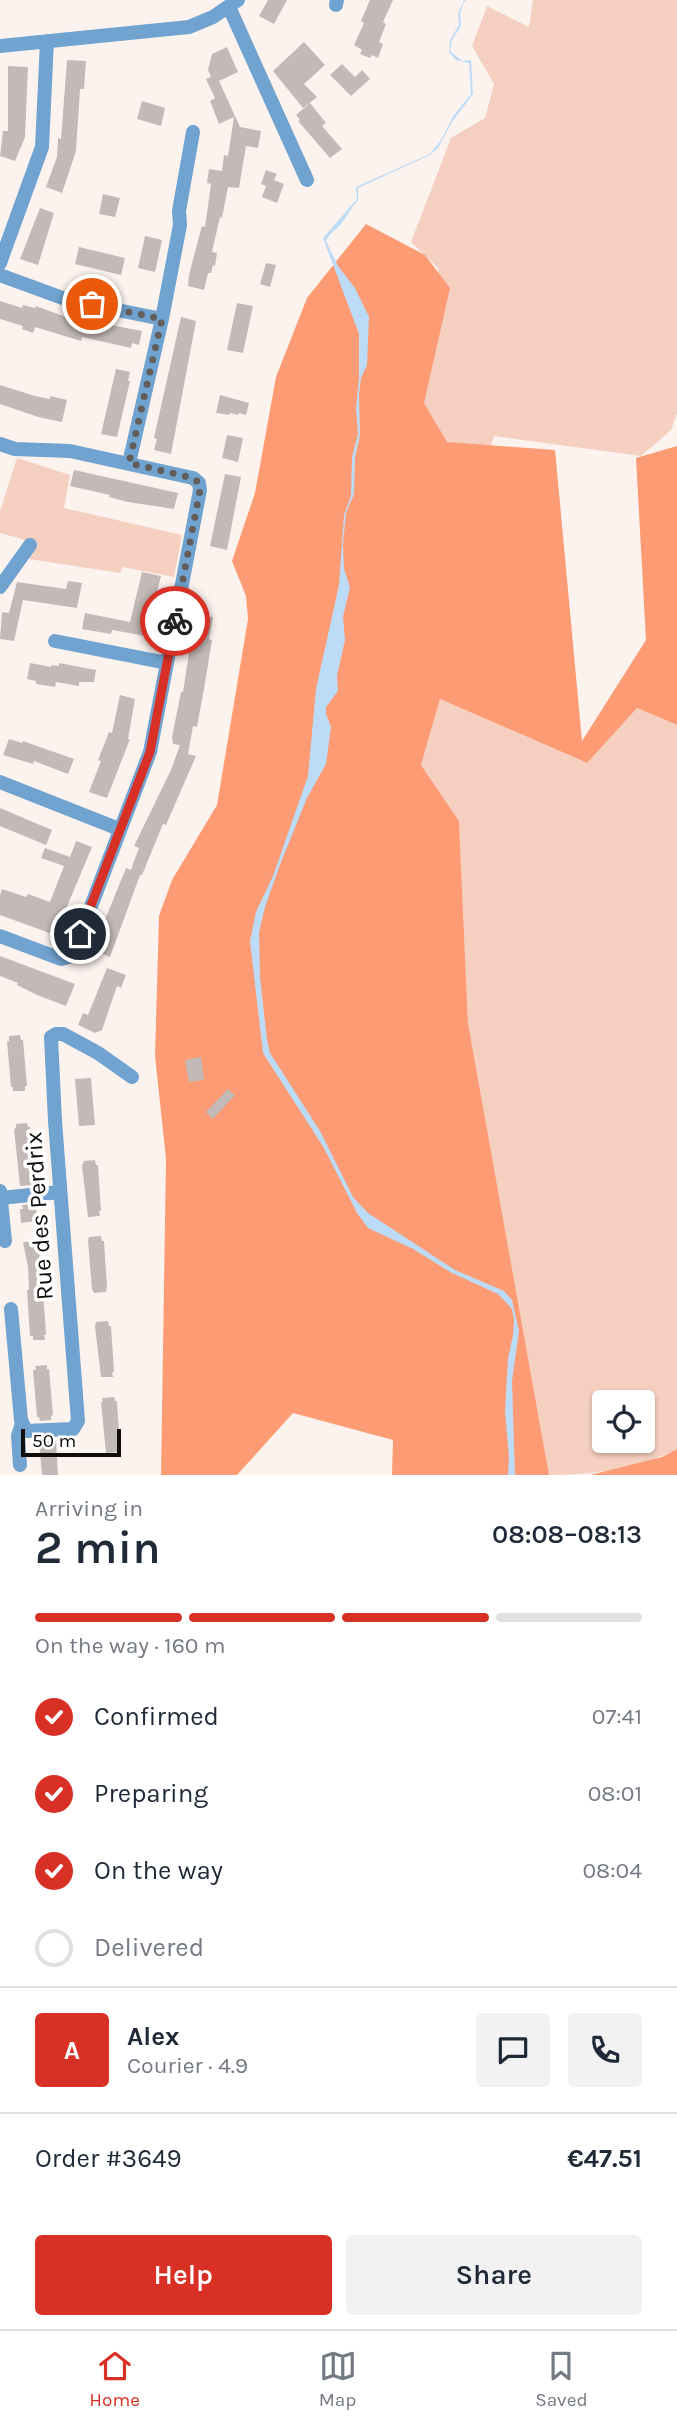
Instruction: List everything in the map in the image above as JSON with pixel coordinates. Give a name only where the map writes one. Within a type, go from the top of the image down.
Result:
[{"type":"street","points":[[0,46],[188,27],[213,17],[233,4],[307,180]]},
{"type":"street","points":[[0,263],[41,148],[47,41]]},
{"type":"street","points":[[129,463],[162,319],[180,225],[179,211],[193,132]]},
{"type":"street","points":[[0,275],[68,300],[162,319]]},
{"type":"street","points":[[0,444],[15,449],[70,451],[129,463],[193,478],[199,483],[200,490],[150,752],[72,956],[61,959],[0,936]]},
{"type":"street","points":[[0,587],[30,545]]},
{"type":"street","points":[[55,641],[167,663]]},
{"type":"street","points":[[0,782],[119,829]]},
{"type":"street","name":"Rue des Perdrix","points":[[11,1309],[7,1357],[26,1431],[73,1429],[78,1421],[51,1037],[63,1034],[98,1053],[132,1077]]},
{"type":"street","points":[[0,1191],[5,1241]]},
{"type":"street","points":[[0,1198],[60,1192]]},
{"type":"street","name":"Rue des Perdrix","points":[[20,1465],[18,1436],[22,1423]]},
{"type":"shaded area","points":[[533,0],[677,0],[677,413],[671,430],[641,456],[494,436],[488,455],[396,426],[439,269],[411,242],[451,138],[485,118],[494,84],[472,46],[487,6],[529,27]]},
{"type":"shaded area","points":[[366,224],[425,255],[450,288],[424,403],[447,442],[555,450],[582,741],[646,640],[636,458],[677,446],[677,725],[637,708],[587,763],[440,699],[421,765],[459,821],[468,1023],[549,1475],[392,1475],[393,1440],[293,1413],[237,1475],[161,1475],[166,1159],[155,1056],[159,916],[172,880],[217,805],[248,619],[246,596],[232,561],[255,493],[276,377],[307,298]]},
{"type":"shaded area","points":[[17,458],[70,475],[64,508],[182,535],[174,577],[123,567],[120,573],[29,559],[36,543],[0,533],[0,511]]},
{"type":"shaded area","points":[[440,699],[586,763],[637,708],[677,725],[677,1449],[647,1462],[598,1472],[549,1475],[468,1023],[459,821],[421,765]]},
{"type":"shaded area","points":[[677,1449],[677,1475],[590,1475],[662,1457]]},
{"type":"water","points":[[464,0],[460,13],[461,26],[452,40],[450,51],[462,61],[471,60],[473,94],[452,122],[438,148],[430,155],[358,188],[358,200],[326,241],[369,317],[367,365],[361,378],[359,394],[360,435],[355,458],[354,494],[346,513],[343,544],[344,569],[350,587],[343,617],[345,640],[337,676],[338,691],[326,707],[331,727],[326,764],[307,798],[265,907],[259,932],[260,977],[270,1053],[320,1131],[353,1197],[368,1213],[455,1270],[504,1291],[512,1300],[519,1331],[512,1381],[515,1475],[508,1475],[505,1411],[508,1359],[513,1335],[512,1309],[498,1294],[368,1228],[357,1213],[324,1148],[263,1053],[250,941],[256,912],[273,876],[308,776],[316,689],[339,585],[344,515],[351,496],[352,457],[358,434],[356,408],[359,334],[323,238],[357,199],[356,187],[430,154],[454,115],[471,94],[469,63],[456,60],[449,52],[450,40],[459,25],[458,13]]},
{"type":"building","points":[[268,0],[287,0],[274,24],[259,16]]},
{"type":"building","points":[[370,0],[393,0],[383,22],[386,24],[379,42],[383,44],[378,58],[360,54],[362,50],[354,45]]},
{"type":"building","points":[[304,42],[325,65],[304,84],[317,97],[303,108],[273,71]]},
{"type":"building","points":[[227,47],[238,72],[219,81],[240,127],[261,131],[258,148],[246,146],[239,188],[228,187],[212,252],[217,253],[215,266],[213,265],[211,273],[208,273],[204,290],[188,286],[189,275],[202,226],[205,227],[211,184],[207,183],[209,169],[222,171],[224,155],[228,156],[234,117],[219,124],[210,101],[215,98],[206,79],[211,77],[208,70],[212,54]]},
{"type":"building","points":[[67,60],[86,61],[84,89],[80,89],[76,151],[62,193],[46,187],[57,157],[58,138],[61,139]]},
{"type":"building","points":[[342,64],[355,77],[362,70],[370,79],[351,96],[330,75]]},
{"type":"building","points":[[8,66],[28,67],[25,137],[15,161],[0,156],[3,131],[8,131]]},
{"type":"building","points":[[142,101],[165,108],[161,126],[137,119]]},
{"type":"building","points":[[310,103],[326,123],[322,126],[342,149],[330,158],[298,121],[300,120],[296,115]]},
{"type":"building","points":[[266,170],[277,174],[274,180],[284,184],[277,203],[262,197],[266,186],[261,184]]},
{"type":"building","points":[[103,194],[120,198],[115,217],[99,214]]},
{"type":"building","points":[[40,208],[54,213],[38,265],[20,259]]},
{"type":"building","points":[[145,236],[162,240],[155,272],[138,268]]},
{"type":"building","points":[[79,247],[125,258],[121,275],[75,264]]},
{"type":"building","points":[[266,263],[276,265],[270,287],[260,284]]},
{"type":"building","points":[[0,301],[22,308],[23,305],[36,306],[63,316],[142,331],[139,345],[132,343],[131,348],[82,337],[81,341],[35,327],[33,333],[22,329],[23,326],[0,319]]},
{"type":"building","points":[[237,303],[253,306],[243,353],[227,350]]},
{"type":"building","points":[[181,317],[196,321],[171,454],[154,450],[157,439],[154,438]]},
{"type":"building","points":[[116,369],[130,372],[117,437],[101,434]]},
{"type":"building","points":[[0,385],[35,396],[67,400],[62,422],[0,404]]},
{"type":"building","points":[[220,395],[249,403],[246,415],[216,413]]},
{"type":"building","points":[[227,435],[243,438],[238,462],[222,458]]},
{"type":"building","points":[[74,470],[178,493],[174,509],[128,502],[70,486]]},
{"type":"building","points":[[225,474],[241,477],[227,550],[210,546]]},
{"type":"building","points":[[142,572],[161,576],[146,636],[112,630],[111,634],[82,629],[85,613],[130,622]]},
{"type":"building","points":[[68,581],[82,583],[77,608],[23,600],[14,641],[0,639],[2,612],[9,613],[17,582],[66,589]]},
{"type":"building","points":[[195,614],[213,617],[209,639],[212,640],[197,727],[193,726],[188,754],[196,756],[166,825],[163,824],[140,875],[110,957],[94,950],[126,868],[131,870],[139,848],[134,846],[171,770],[180,745],[173,744],[172,737],[183,692]]},
{"type":"building","points":[[30,663],[51,667],[59,666],[59,663],[96,670],[94,682],[79,682],[79,686],[56,682],[55,687],[36,684],[36,681],[27,679]]},
{"type":"building","points":[[120,695],[135,699],[130,739],[107,798],[89,792],[101,761],[98,760],[109,732],[112,733]]},
{"type":"building","points":[[9,739],[22,743],[23,741],[74,759],[68,774],[34,761],[33,764],[3,755]]},
{"type":"building","points":[[0,808],[52,830],[46,845],[0,826]]},
{"type":"building","points":[[76,841],[92,847],[55,935],[0,915],[2,889],[50,902],[64,866],[41,858],[45,848],[70,857]]},
{"type":"building","points":[[0,956],[75,984],[66,1006],[0,976]]},
{"type":"building","points":[[107,968],[126,975],[121,988],[117,986],[102,1030],[95,1033],[78,1025],[83,1013],[88,1015]]},
{"type":"building","points":[[20,1035],[23,1040],[27,1086],[25,1091],[13,1091],[7,1041],[9,1036]]},
{"type":"building","points":[[201,1057],[204,1080],[189,1082],[185,1060]]},
{"type":"building","points":[[91,1078],[95,1125],[79,1126],[75,1079]]},
{"type":"building","points":[[228,1089],[235,1095],[213,1119],[206,1112]]},
{"type":"building","points":[[27,1123],[30,1127],[32,1185],[20,1186],[14,1129],[16,1124]]},
{"type":"building","points":[[95,1160],[98,1165],[101,1211],[100,1216],[88,1217],[82,1166],[84,1161]]},
{"type":"building","points":[[34,1204],[37,1221],[21,1223],[22,1205]]},
{"type":"building","points":[[101,1236],[104,1241],[107,1287],[106,1292],[94,1293],[88,1241],[89,1237]]},
{"type":"building","points":[[39,1241],[37,1266],[40,1289],[43,1289],[46,1335],[45,1340],[33,1340],[33,1336],[30,1336],[28,1267],[23,1242]]},
{"type":"building","points":[[108,1321],[111,1326],[114,1372],[113,1377],[101,1377],[95,1327],[96,1322]]},
{"type":"building","points":[[47,1365],[53,1415],[51,1420],[40,1421],[37,1417],[33,1370],[36,1370],[35,1366]]},
{"type":"building","points":[[114,1397],[117,1401],[120,1448],[119,1452],[106,1453],[101,1402],[102,1398]]},
{"type":"building","points":[[56,1441],[58,1475],[42,1475],[39,1442]]},
{"type":"way so far","points":[[92,304],[162,319],[129,463],[193,478],[199,483],[190,549],[175,621]]},
{"type":"route","points":[[80,934],[150,752],[175,621]]}]
